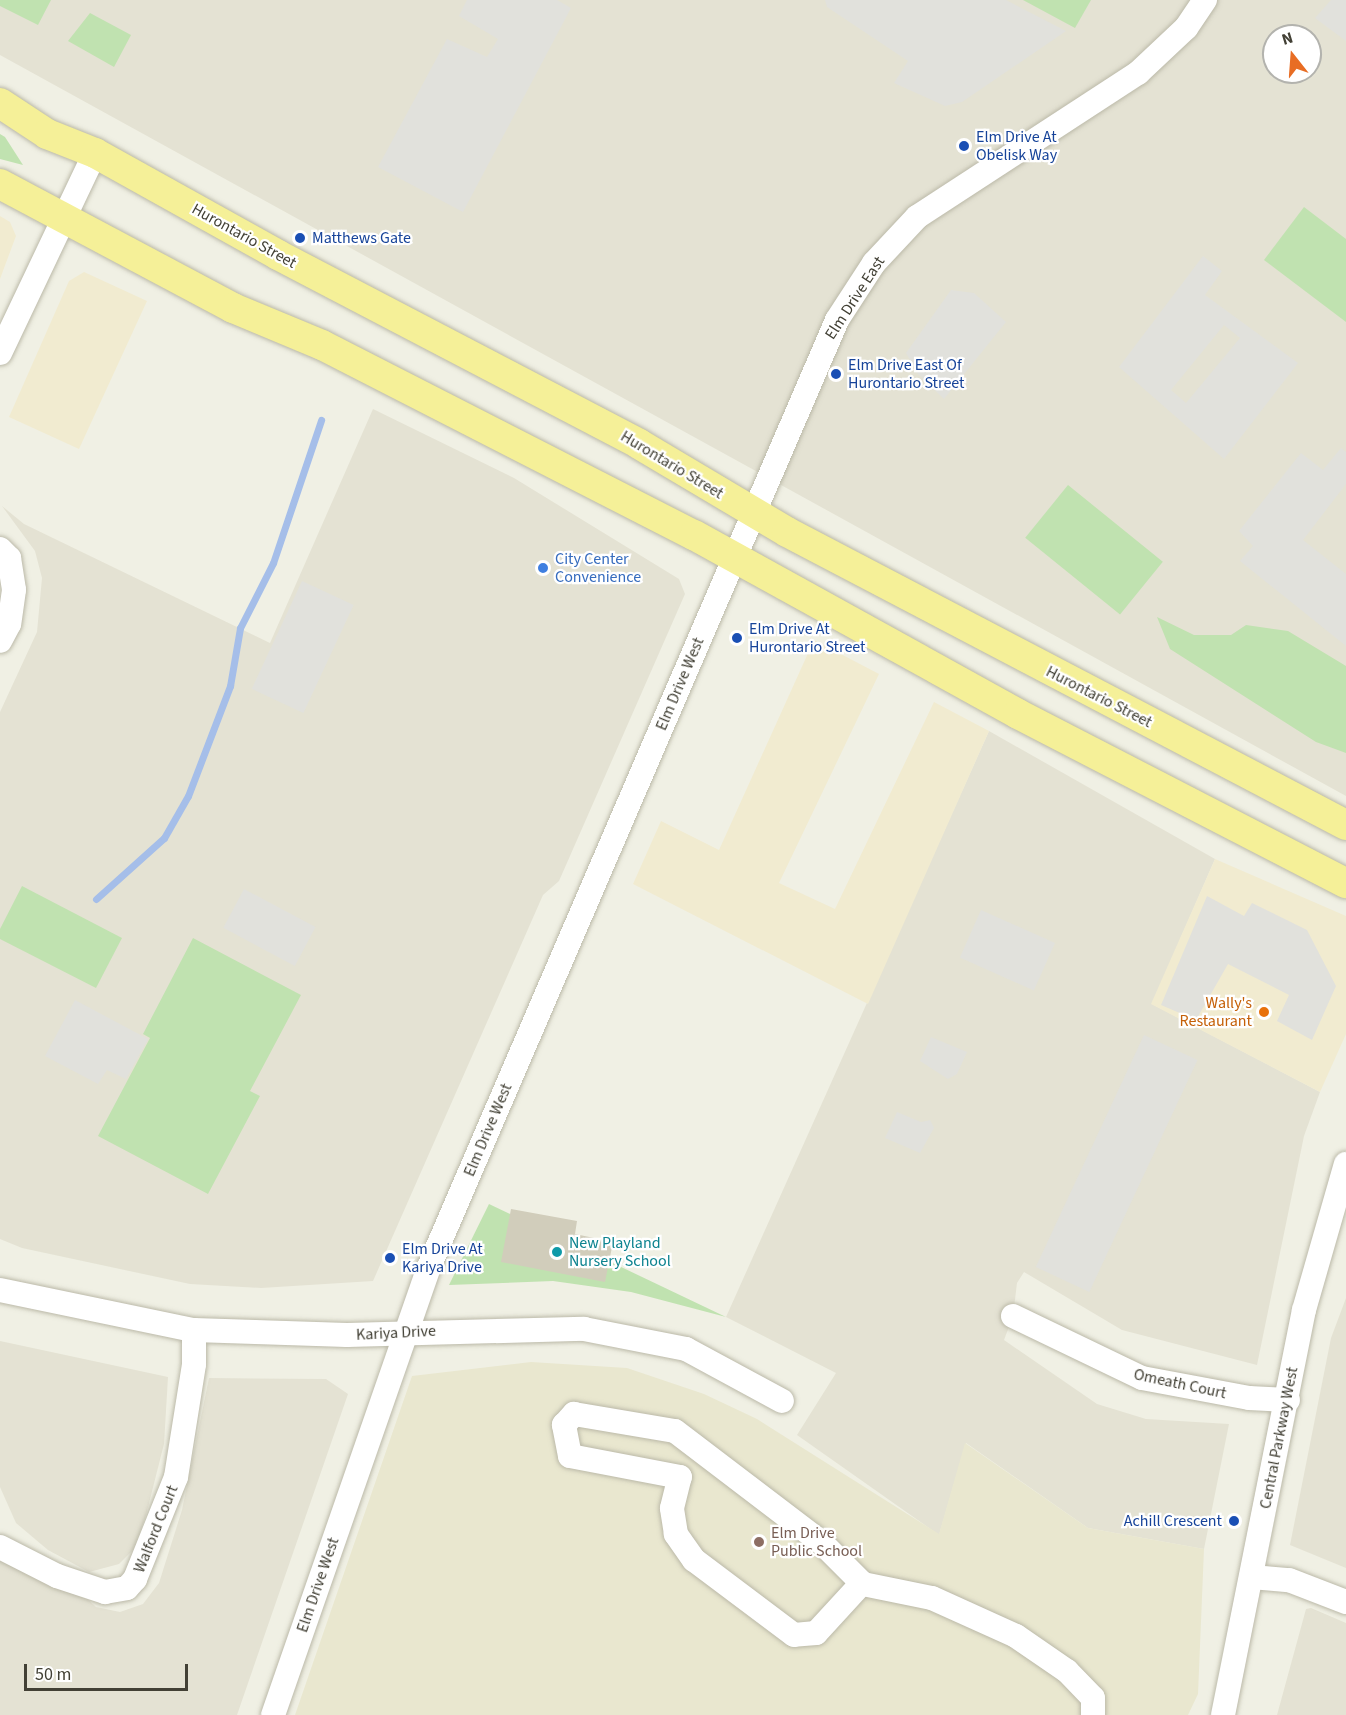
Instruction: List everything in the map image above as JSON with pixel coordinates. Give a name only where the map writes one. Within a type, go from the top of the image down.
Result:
[{"type":"main road","name":"Hurontario Street","points":[[0,103],[47,134],[95,153],[278,255],[639,444],[751,512],[1346,825]]},
{"type":"main road","points":[[0,184],[233,308],[322,345],[735,557],[1008,709],[1346,883]]},
{"type":"street","name":"Elm Drive East","points":[[735,557],[751,512],[837,320],[874,263],[917,217],[1138,73],[1186,28],[1203,1]]},
{"type":"street","points":[[0,353],[62,215],[95,153]]},
{"type":"street","points":[[0,549],[9,558],[14,590],[9,624],[0,641]]},
{"type":"street","name":"Elm Drive West","points":[[273,1715],[404,1333],[735,557]]},
{"type":"street","name":"Central Parkway West","points":[[1223,1715],[1288,1400],[1304,1310],[1346,1164]]},
{"type":"street","name":"Kariya Drive","points":[[0,1290],[194,1330],[404,1333],[590,1330],[686,1349],[782,1401]]},
{"type":"street","name":"Omeath Court","points":[[1013,1316],[1142,1378],[1249,1398],[1288,1400]]},
{"type":"street","name":"Walford Court","points":[[0,1547],[57,1576],[105,1592],[127,1588],[135,1579],[176,1477],[194,1364],[194,1330]]},
{"type":"street","points":[[862,1583],[816,1633],[794,1635],[694,1560],[675,1525],[672,1508],[680,1477],[570,1456],[564,1425],[573,1414],[675,1431],[822,1543],[862,1583],[932,1598],[1016,1636],[1067,1671],[1093,1698],[1093,1715]]},
{"type":"street","points":[[1252,1577],[1289,1580],[1346,1602]]},
{"type":"shaded area","points":[[0,0],[1346,0],[1346,796],[0,55]]},
{"type":"shaded area","points":[[467,0],[557,0],[571,8],[463,212],[378,167],[447,39],[487,57],[498,39],[459,16]]},
{"type":"shaded area","points":[[825,0],[1006,0],[1066,31],[962,102],[945,106],[894,83],[908,61],[827,7]]},
{"type":"shaded area","points":[[1331,0],[1346,0],[1346,41],[1315,18]]},
{"type":"shaded area","points":[[0,216],[10,222],[16,236],[0,279]]},
{"type":"shaded area","points":[[1203,256],[1222,271],[1205,295],[1298,363],[1224,459],[1119,367]],"holes":[[[1224,325],[1240,338],[1186,403],[1171,390]]]},
{"type":"shaded area","points":[[84,272],[147,301],[79,449],[9,417],[69,281]]},
{"type":"shaded area","points":[[951,290],[974,293],[1006,322],[944,399],[918,374],[906,353]]},
{"type":"shaded area","points":[[373,409],[514,478],[679,579],[685,594],[559,881],[543,895],[373,1281],[261,1288],[190,1284],[22,1248],[0,1239],[0,712],[37,632],[42,578],[35,551],[2,506],[24,524],[270,643]]},
{"type":"shaded area","points":[[1341,448],[1346,452],[1346,484],[1303,540],[1346,574],[1346,646],[1240,561],[1253,546],[1239,531],[1301,453],[1323,470]]},
{"type":"shaded area","points":[[302,581],[354,605],[303,713],[252,689]]},
{"type":"shaded area","points":[[814,640],[879,674],[779,883],[835,909],[934,702],[989,731],[868,1004],[633,884],[661,821],[719,850]]},
{"type":"shaded area","points":[[989,731],[1215,859],[1152,1004],[1320,1092],[1304,1136],[1257,1365],[1122,1330],[1024,1272],[1017,1283],[1013,1316],[1004,1340],[1097,1404],[1146,1419],[1229,1424],[1204,1549],[1088,1528],[966,1443],[939,1535],[797,1435],[836,1373],[726,1317]]},
{"type":"shaded area","points":[[1215,859],[1346,916],[1346,1034],[1320,1092],[1151,1004]]},
{"type":"shaded area","points":[[244,889],[316,927],[295,966],[223,928]]},
{"type":"shaded area","points":[[1207,896],[1244,916],[1252,903],[1307,930],[1336,986],[1312,1040],[1277,1021],[1289,995],[1228,964],[1196,1020],[1161,1005]]},
{"type":"shaded area","points":[[981,910],[1055,943],[1034,990],[960,958]]},
{"type":"shaded area","points":[[75,1000],[148,1039],[126,1079],[107,1070],[98,1084],[45,1056]]},
{"type":"shaded area","points":[[1144,1035],[1197,1060],[1089,1292],[1036,1267]]},
{"type":"shaded area","points":[[931,1037],[967,1052],[957,1074],[948,1079],[920,1061]]},
{"type":"shaded area","points":[[897,1112],[921,1122],[930,1120],[934,1128],[920,1153],[885,1138]]},
{"type":"shaded area","points":[[1346,1298],[1346,1568],[1290,1545],[1331,1338]]},
{"type":"shaded area","points":[[0,1341],[168,1377],[164,1444],[146,1515],[135,1548],[119,1564],[89,1572],[48,1550],[16,1523],[0,1487]]},
{"type":"shaded area","name":"Elm Drive Public School","points":[[531,1362],[627,1368],[704,1394],[757,1419],[939,1534],[965,1443],[1088,1528],[1204,1549],[1198,1694],[1188,1715],[295,1715],[412,1376]]},
{"type":"shaded area","points":[[209,1378],[326,1379],[348,1394],[237,1715],[0,1715],[0,1559],[83,1595],[96,1607],[120,1612],[143,1604],[159,1583],[182,1510]]},
{"type":"shaded area","points":[[1311,1608],[1346,1623],[1346,1715],[1277,1715],[1306,1609]]},
{"type":"green space","points":[[0,0],[51,0],[38,25],[0,6]]},
{"type":"green space","points":[[1023,0],[1091,0],[1075,28]]},
{"type":"green space","points":[[90,13],[131,35],[114,67],[68,41]]},
{"type":"green space","points":[[0,134],[5,137],[23,165],[0,159]]},
{"type":"green space","points":[[1304,207],[1346,239],[1346,322],[1264,260]]},
{"type":"green space","points":[[1068,485],[1163,562],[1120,615],[1025,538]]},
{"type":"green space","points":[[1157,617],[1194,635],[1231,635],[1246,625],[1288,631],[1346,666],[1346,753],[1316,742],[1170,649]]},
{"type":"green space","points":[[22,886],[122,938],[96,988],[0,939],[0,929]]},
{"type":"green space","points":[[193,938],[301,995],[250,1091],[260,1096],[208,1194],[98,1136],[150,1038],[143,1034]]},
{"type":"green space","points":[[489,1204],[726,1317],[631,1292],[553,1281],[449,1285]]},
{"type":"building","name":"New Playland Nursery School","points":[[511,1209],[577,1221],[575,1234],[613,1242],[605,1282],[501,1262]]},
{"type":"waterway","points":[[96,899],[164,838],[188,796],[230,686],[240,628],[273,563],[321,420]]},
{"type":"place","name":"Elm Drive At Obelisk Way","points":[[964,146]]},
{"type":"place","name":"Matthews Gate","points":[[300,238]]},
{"type":"place","name":"Elm Drive East Of Hurontario Street","points":[[836,374]]},
{"type":"place","name":"City Center Convenience","points":[[543,568]]},
{"type":"place","name":"Elm Drive At Hurontario Street","points":[[737,638]]},
{"type":"place","name":"Wally's Restaurant","points":[[1264,1012]]},
{"type":"place","name":"New Playland Nursery School","points":[[557,1252]]},
{"type":"place","name":"Elm Drive At Kariya Drive","points":[[390,1258]]},
{"type":"place","name":"Achill Crescent","points":[[1234,1521]]},
{"type":"place","name":"Elm Drive Public School","points":[[759,1542]]}]
